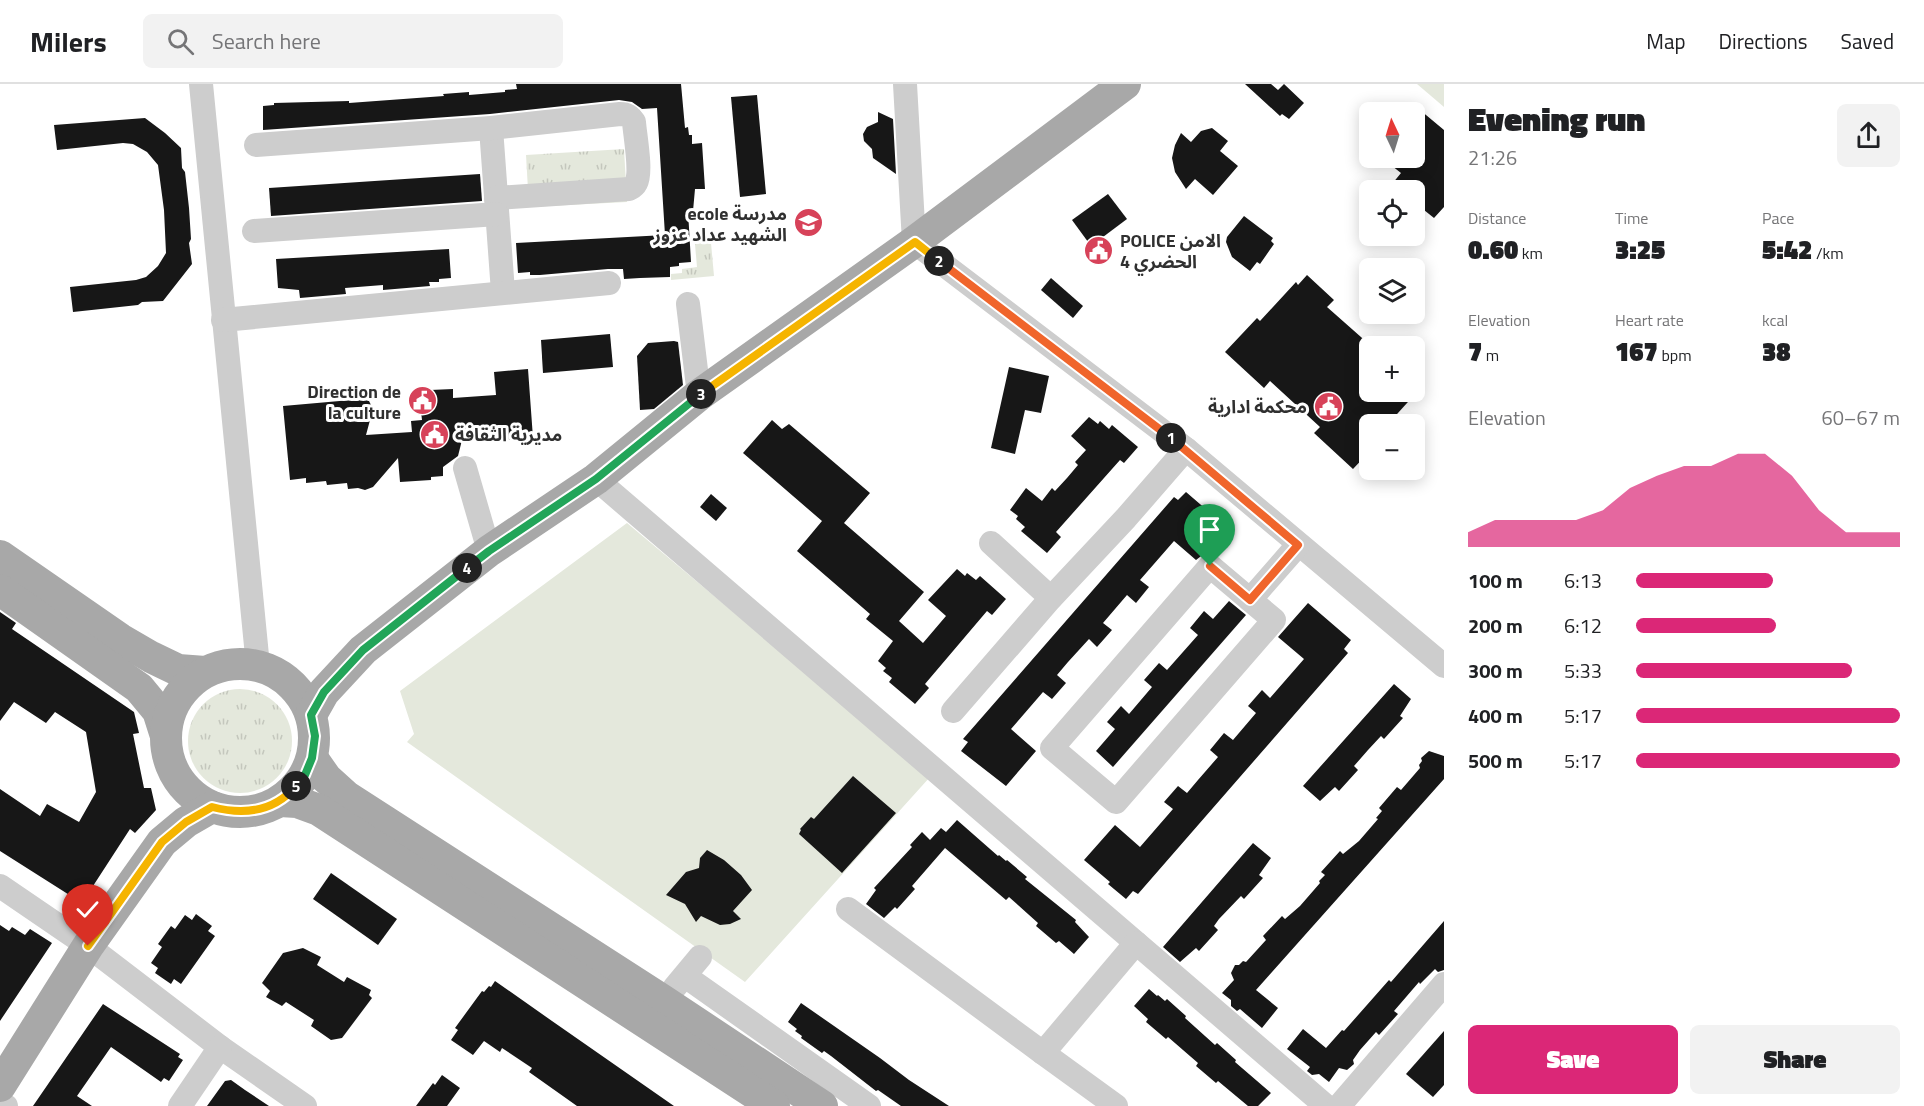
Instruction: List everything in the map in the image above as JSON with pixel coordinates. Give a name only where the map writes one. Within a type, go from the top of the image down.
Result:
[{"type":"main road","points":[[311,715],[324,692],[363,650],[489,551],[596,479],[699,395],[915,242],[1125,84]]},
{"type":"main road","points":[[0,556],[120,639],[151,657],[178,670],[205,672]]},
{"type":"main road","points":[[0,590],[139,688],[158,711],[165,733]]},
{"type":"main road","points":[[288,681],[325,669],[363,650]]},
{"type":"main road","points":[[231,664],[258,666],[288,681],[302,696],[311,715],[315,736],[312,758],[299,782],[280,801],[247,812],[229,812],[196,799],[182,786],[172,770],[166,752],[165,733],[168,714],[177,697],[205,672],[231,664]]},
{"type":"main road","points":[[312,758],[326,778],[347,797],[822,1106]]},
{"type":"main road","points":[[162,842],[182,786]]},
{"type":"main road","points":[[280,801],[297,802],[320,810],[774,1106]]},
{"type":"main road","points":[[0,1086],[88,946],[162,842],[186,822],[212,807]]},
{"type":"street","points":[[201,84],[258,666]]},
{"type":"street","points":[[905,84],[915,242],[1186,449],[1444,666]]},
{"type":"street","points":[[254,231],[497,206],[629,189],[635,186],[638,180],[634,122],[625,114],[491,128],[256,145]]},
{"type":"street","points":[[491,128],[503,292]]},
{"type":"street","points":[[224,320],[609,282]]},
{"type":"street","points":[[688,304],[699,395]]},
{"type":"street","points":[[953,711],[1051,598],[1126,518],[1186,449]]},
{"type":"street","points":[[465,468],[489,551]]},
{"type":"street","points":[[596,479],[1326,1106]]},
{"type":"street","points":[[991,543],[1051,598]]},
{"type":"street","points":[[1250,600],[1298,545]]},
{"type":"street","points":[[1210,566],[1250,600],[1274,620],[1116,802],[1052,748],[1210,566]]},
{"type":"street","points":[[0,886],[88,946],[220,1047],[305,1106]]},
{"type":"street","points":[[848,909],[1116,1106]]},
{"type":"street","points":[[1043,1053],[1136,943]]},
{"type":"street","points":[[662,1000],[700,957]]},
{"type":"street","points":[[685,976],[869,1106]]},
{"type":"street","points":[[1339,1106],[1444,984]]},
{"type":"street","points":[[180,1106],[220,1047]]},
{"type":"street","points":[[0,1102],[6,1106]]},
{"type":"green space","points":[[1417,84],[1444,84],[1444,107]]},
{"type":"green space","points":[[624,149],[627,202],[529,207],[526,155]]},
{"type":"green space","points":[[710,232],[714,276],[671,280],[671,274],[682,273],[682,269],[697,267],[694,233]]},
{"type":"green space","points":[[627,523],[930,777],[745,982],[407,742],[414,734],[400,691]]},
{"type":"green space","points":[[240,689],[260,693],[277,704],[288,721],[292,741],[288,761],[277,778],[260,789],[240,793],[220,789],[203,778],[192,761],[188,741],[192,721],[203,704],[220,693]]},
{"type":"building","points":[[516,84],[681,84],[685,128],[688,127],[689,135],[692,135],[692,144],[702,143],[705,189],[695,189],[693,211],[688,211],[691,262],[679,263],[679,266],[670,267],[670,277],[624,279],[623,269],[540,275],[530,275],[530,272],[518,273],[516,243],[665,235],[657,108],[642,109],[632,102],[619,100],[490,114],[263,130],[263,106],[274,105],[274,103],[349,101],[349,103],[469,92],[469,95],[505,92],[505,90],[517,89]]},
{"type":"building","points":[[1245,84],[1271,84],[1278,90],[1284,84],[1304,103],[1289,119],[1282,114],[1280,116]]},
{"type":"building","points":[[757,95],[766,194],[740,197],[731,97]]},
{"type":"building","points":[[878,112],[893,119],[896,174],[873,158],[872,149],[864,141],[863,134],[867,127],[878,122]]},
{"type":"building","points":[[1425,114],[1444,130],[1444,207],[1434,218],[1425,211],[1425,180],[1395,180],[1401,173],[1395,168],[1425,168]]},
{"type":"building","points":[[145,118],[181,148],[189,208],[191,239],[189,243],[192,264],[163,301],[73,312],[70,287],[136,280],[146,277],[158,266],[166,253],[164,210],[158,165],[147,152],[133,144],[123,143],[57,150],[54,125]]},
{"type":"building","points":[[1212,128],[1228,141],[1220,151],[1238,166],[1213,195],[1195,179],[1186,189],[1175,172],[1172,158],[1181,133],[1191,142],[1201,131]]},
{"type":"building","points":[[480,174],[482,201],[271,216],[269,188]]},
{"type":"building","points":[[1108,194],[1127,219],[1091,246],[1072,220]]},
{"type":"building","points":[[1244,216],[1273,238],[1271,241],[1274,244],[1260,264],[1257,262],[1250,271],[1232,257],[1226,242],[1227,237]]},
{"type":"building","points":[[449,249],[451,278],[429,282],[430,286],[383,290],[383,285],[345,288],[346,294],[300,298],[299,290],[278,288],[276,259]]},
{"type":"building","points":[[1307,275],[1334,300],[1327,307],[1360,336],[1359,402],[1408,402],[1397,414],[1359,414],[1359,463],[1353,469],[1314,433],[1320,427],[1270,381],[1264,388],[1225,352],[1257,318],[1260,321],[1296,282],[1298,285]]},
{"type":"building","points":[[1051,278],[1083,306],[1073,318],[1041,290]]},
{"type":"building","points":[[610,334],[613,367],[543,373],[541,340]]},
{"type":"building","points":[[678,342],[683,385],[654,409],[640,410],[637,356],[648,343]]},
{"type":"building","points":[[1009,367],[1049,376],[1041,413],[1025,410],[1015,454],[991,448]]},
{"type":"building","points":[[528,369],[533,438],[500,440],[499,430],[463,436],[458,456],[443,467],[443,476],[431,477],[431,480],[400,482],[398,458],[373,487],[365,490],[348,489],[347,483],[327,485],[326,481],[306,483],[306,478],[290,480],[283,406],[351,400],[361,397],[369,401],[373,409],[366,435],[412,432],[411,421],[422,420],[420,403],[431,402],[430,390],[453,389],[453,398],[496,395],[494,372]]},
{"type":"building","points":[[1089,417],[1098,424],[1100,421],[1109,429],[1112,425],[1138,447],[1124,463],[1120,460],[1056,532],[1061,537],[1047,553],[1021,531],[1025,527],[1016,519],[1018,516],[1010,510],[1026,488],[1042,501],[1052,488],[1055,491],[1067,478],[1078,465],[1075,462],[1086,450],[1071,436]]},
{"type":"building","points":[[772,420],[782,429],[789,424],[870,493],[844,523],[924,592],[899,621],[923,643],[946,616],[928,600],[957,569],[965,576],[967,573],[976,580],[980,576],[1006,599],[992,615],[987,611],[925,684],[929,688],[915,704],[889,682],[892,678],[883,671],[886,668],[878,661],[893,641],[866,619],[870,614],[797,551],[822,521],[743,453]]},
{"type":"building","points":[[1186,492],[1229,529],[1209,552],[1196,560],[1174,541],[1140,580],[1149,587],[1136,603],[1127,595],[1103,623],[1112,630],[1097,647],[1089,639],[1068,662],[1057,675],[1066,683],[1052,699],[1043,692],[1011,729],[1036,751],[1006,786],[961,751],[968,742],[963,739],[1174,497],[1178,500]]},
{"type":"building","points":[[711,494],[727,508],[716,521],[700,507]]},
{"type":"building","points":[[1229,601],[1246,615],[1113,767],[1096,751],[1115,729],[1107,722],[1121,706],[1129,714],[1152,687],[1144,680],[1159,663],[1167,670],[1198,635],[1190,628],[1204,611],[1213,619]]},
{"type":"building","points":[[1308,603],[1351,640],[1344,649],[1348,653],[1138,894],[1133,891],[1126,899],[1084,860],[1115,825],[1140,847],[1173,809],[1164,802],[1178,786],[1187,793],[1218,757],[1210,750],[1224,733],[1233,740],[1256,713],[1248,706],[1262,690],[1270,698],[1304,659],[1278,637]]},
{"type":"building","points":[[0,612],[16,623],[12,629],[134,712],[139,733],[133,734],[144,788],[151,788],[156,810],[135,833],[130,829],[82,903],[0,851],[0,789],[40,816],[47,804],[79,822],[96,792],[86,732],[55,712],[46,723],[14,702],[0,721]]},
{"type":"building","points":[[1394,684],[1411,699],[1400,716],[1403,718],[1384,739],[1381,736],[1368,750],[1354,766],[1358,770],[1339,791],[1335,787],[1320,801],[1303,786]]},
{"type":"building","points":[[1429,751],[1444,756],[1444,779],[1256,990],[1278,1008],[1262,1028],[1240,1009],[1237,1011],[1231,1006],[1231,1000],[1222,993],[1234,980],[1231,973],[1235,965],[1246,962],[1266,940],[1263,936],[1282,916],[1285,919],[1300,906],[1325,875],[1321,872],[1340,851],[1343,854],[1359,841],[1378,819],[1376,818],[1382,811],[1379,808],[1397,787],[1401,790],[1420,768],[1421,758]]},
{"type":"building","points":[[853,776],[896,813],[842,873],[799,834],[800,829],[811,817],[814,819]]},
{"type":"building","points":[[957,820],[1076,920],[1075,922],[1089,937],[1074,954],[1059,941],[1056,943],[1036,926],[1038,923],[1009,897],[1006,900],[945,848],[912,886],[915,889],[897,909],[895,907],[884,918],[866,904],[876,890],[874,888],[912,847],[910,845],[922,832],[930,840],[941,828],[946,832]]},
{"type":"building","points":[[1253,843],[1271,858],[1259,875],[1263,878],[1244,899],[1241,896],[1219,919],[1214,926],[1218,930],[1199,951],[1196,948],[1180,962],[1163,947]]},
{"type":"building","points":[[707,850],[724,860],[741,875],[752,890],[733,911],[741,919],[730,924],[720,925],[701,916],[696,922],[685,904],[666,895],[686,872],[699,868],[700,858]]},
{"type":"building","points":[[331,873],[397,919],[378,945],[313,899]]},
{"type":"building","points":[[196,914],[212,926],[208,931],[215,936],[181,984],[174,979],[171,984],[155,973],[158,968],[151,963],[162,947],[158,944],[171,926],[175,929],[185,915],[192,920]]},
{"type":"building","points":[[1444,921],[1444,970],[1438,972],[1435,969],[1420,984],[1419,982],[1394,1011],[1398,1014],[1379,1035],[1376,1032],[1353,1060],[1354,1064],[1347,1070],[1339,1068],[1329,1082],[1319,1074],[1312,1075],[1307,1071],[1310,1067],[1287,1049],[1303,1029],[1326,1048],[1389,980],[1391,982]]},
{"type":"building","points":[[0,925],[9,931],[12,927],[25,935],[30,929],[52,943],[0,1021]]},
{"type":"building","points":[[303,948],[321,957],[317,965],[344,982],[347,977],[371,990],[369,995],[372,998],[342,1038],[331,1040],[311,1026],[314,1020],[286,1002],[282,1006],[266,997],[270,991],[262,983],[283,953]]},
{"type":"building","points":[[495,981],[674,1106],[577,1106],[529,1072],[532,1068],[502,1048],[500,1052],[484,1041],[473,1055],[451,1040],[458,1030],[455,1028],[482,991],[491,987]]},
{"type":"building","points":[[1149,989],[1165,1001],[1167,999],[1186,1016],[1185,1018],[1215,1045],[1217,1043],[1271,1093],[1258,1106],[1248,1106],[1196,1066],[1198,1063],[1168,1037],[1166,1039],[1146,1022],[1148,1019],[1134,1006]]},
{"type":"building","points":[[801,1003],[949,1106],[901,1106],[878,1090],[876,1091],[824,1051],[822,1053],[801,1038],[802,1036],[795,1031],[797,1029],[788,1022]]},
{"type":"building","points":[[103,1004],[180,1054],[178,1057],[183,1060],[169,1081],[164,1078],[161,1082],[111,1047],[77,1096],[92,1106],[33,1106]]},
{"type":"building","points":[[1444,1031],[1444,1085],[1433,1097],[1406,1074]]},
{"type":"building","points":[[442,1075],[460,1088],[447,1106],[416,1106],[433,1083],[435,1085]]},
{"type":"building","points":[[231,1080],[269,1106],[207,1106],[225,1081]]},
{"type":"place","name":"ecole مدرسة الشهيد عداد عزوز","points":[[808,223]]},
{"type":"place","name":"POLICE الامن الحضري 4","points":[[1099,250]]},
{"type":"place","name":"Direction de la culture","points":[[422,401]]},
{"type":"place","name":"محكمة ادارية","points":[[1328,406]]},
{"type":"place","name":"مديرية الثقافة","points":[[434,434]]},
{"type":"route","points":[[88,946],[162,842],[174,831],[212,807],[229,812],[247,812],[280,801],[294,789],[305,775],[312,758],[315,736],[311,715],[324,692],[363,650],[489,551],[596,479],[699,395],[915,242],[1186,449],[1298,545],[1250,600],[1210,566]]}]
